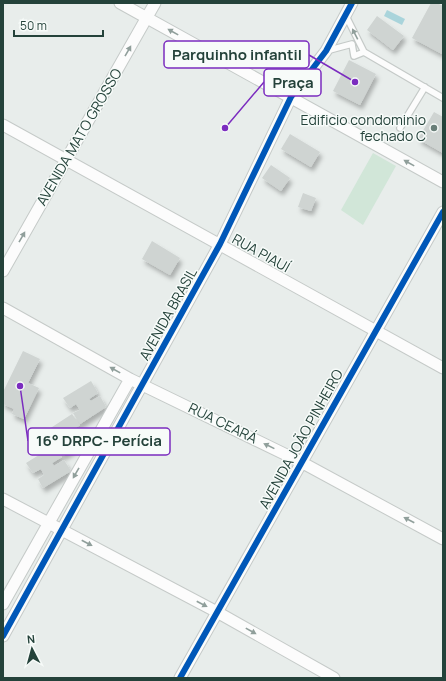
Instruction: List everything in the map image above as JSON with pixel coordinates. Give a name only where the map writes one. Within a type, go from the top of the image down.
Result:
[{"type":"street","points":[[120,3],[443,182]]},
{"type":"street","name":"AVENIDA MATO GROSSO","points":[[3,271],[155,3]]},
{"type":"street","name":"AVENIDA BRASIL","points":[[3,636],[220,244],[291,97],[326,51],[352,3]]},
{"type":"street","name":"RUA PIAUÍ","points":[[3,125],[443,368]]},
{"type":"street","name":"AVENIDA JOÃO PINHEIRO","points":[[180,678],[443,212]]},
{"type":"street","name":"RUA CEARÁ","points":[[3,308],[130,379],[302,462],[443,538]]},
{"type":"street","points":[[3,604],[130,379]]},
{"type":"street","points":[[3,499],[217,612],[334,678]]},
{"type":"lane","points":[[346,16],[364,52],[443,98]]},
{"type":"lane","points":[[326,51],[352,44],[354,56],[364,52]]},
{"type":"lane","points":[[400,128],[425,87]]},
{"type":"green space","points":[[373,153],[396,166],[363,225],[341,210]]},
{"type":"water","points":[[387,10],[405,19],[402,25],[384,16]]},
{"type":"building","points":[[431,3],[437,3],[443,6],[442,54],[412,38]]},
{"type":"building","points":[[377,16],[404,36],[393,50],[367,30]]},
{"type":"building","points":[[349,60],[376,74],[360,105],[333,91]]},
{"type":"building","name":"Edificio condominio fechado C","points":[[434,112],[443,117],[443,153],[418,139]]},
{"type":"building","points":[[290,134],[320,152],[311,167],[281,149]]},
{"type":"building","points":[[271,165],[290,178],[281,191],[262,178]]},
{"type":"building","points":[[303,193],[316,198],[311,211],[298,207]]},
{"type":"building","points":[[152,241],[180,258],[170,275],[142,259]]},
{"type":"building","points":[[23,351],[40,359],[28,383],[39,388],[24,419],[12,414],[14,409],[3,404],[3,392]]},
{"type":"building","points":[[91,381],[98,393],[89,399],[91,401],[100,396],[106,407],[80,424],[73,413],[80,410],[76,404],[70,408],[63,398]]},
{"type":"building","points":[[72,414],[80,425],[71,431],[73,434],[82,428],[89,440],[63,456],[57,446],[65,441],[61,435],[52,440],[46,431]]},
{"type":"building","points":[[55,445],[62,457],[52,463],[54,466],[64,460],[71,471],[43,488],[38,479],[44,475],[41,469],[33,473],[26,463]]},
{"type":"cycle path","points":[[3,636],[220,244],[291,97],[326,51],[352,3]]},
{"type":"cycle path","points":[[180,678],[443,212]]},
{"type":"place","name":"Parquinho infantil","points":[[355,82]]},
{"type":"place","name":"Praça","points":[[225,128]]},
{"type":"place","name":"Edificio condominio fechado C","points":[[434,128]]},
{"type":"place","name":"16° DRPC- Perícia","points":[[20,386]]}]
